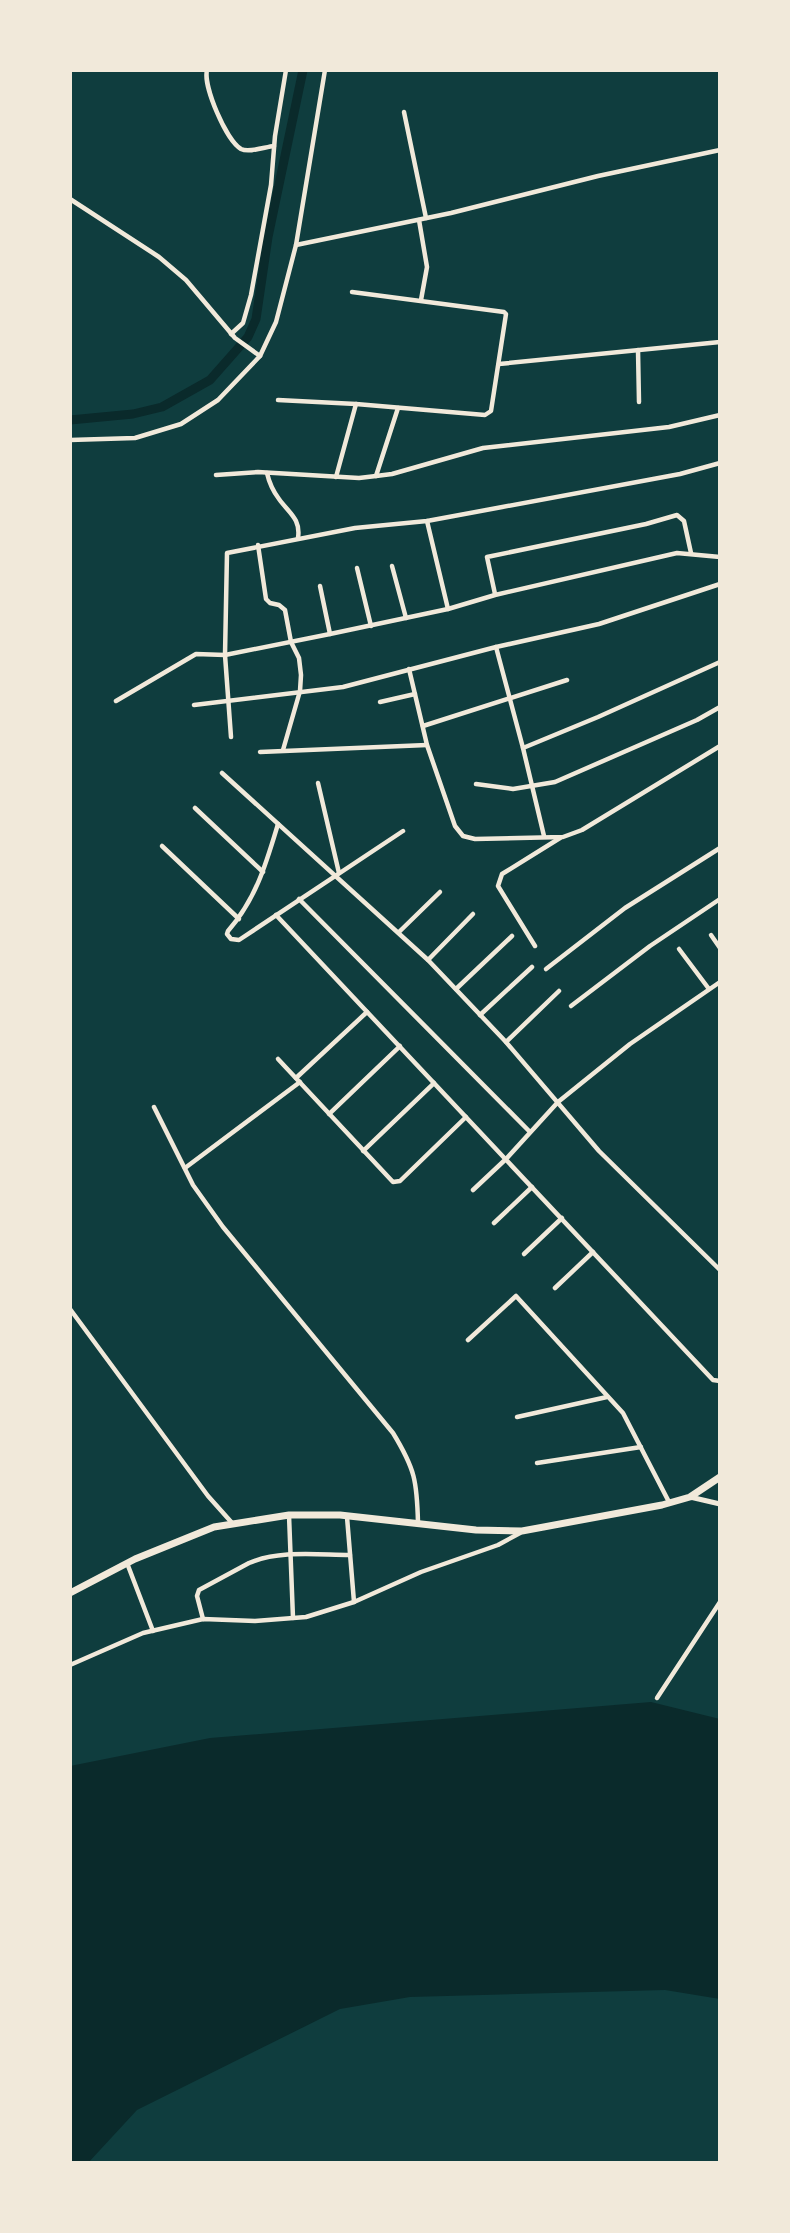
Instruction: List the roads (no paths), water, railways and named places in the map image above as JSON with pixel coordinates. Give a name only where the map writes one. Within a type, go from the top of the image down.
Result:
[{"type":"highway","points":[[70,1593],[127,1563],[214,1527],[289,1515],[347,1516],[476,1531],[522,1531],[670,1503],[690,1497],[720,1477]]},
{"type":"street","points":[[207,70],[206,83],[221,121],[239,147],[247,150],[274,146]]},
{"type":"street","points":[[232,336],[243,323],[251,295],[271,185],[286,70]]},
{"type":"street","points":[[70,440],[135,438],[181,424],[218,400],[260,356],[276,322],[296,245],[325,70]]},
{"type":"street","points":[[404,113],[426,218]]},
{"type":"street","points":[[296,245],[419,220],[598,176],[720,150]]},
{"type":"street","points":[[70,199],[130,236],[168,264],[200,294],[232,336],[260,356]]},
{"type":"street","points":[[419,220],[427,267],[421,300]]},
{"type":"street","points":[[278,401],[488,414],[491,411],[506,314],[504,312],[352,292]]},
{"type":"street","points":[[499,364],[720,342]]},
{"type":"street","points":[[638,350],[639,402]]},
{"type":"street","points":[[337,477],[356,404]]},
{"type":"street","points":[[376,476],[398,408]]},
{"type":"street","points":[[216,475],[267,473],[376,476],[392,474],[483,448],[669,427],[720,415]]},
{"type":"street","points":[[231,737],[225,655],[225,556],[232,550],[355,528],[427,521],[667,476],[720,463]]},
{"type":"street","points":[[267,473],[279,500],[297,521],[298,538]]},
{"type":"street","points":[[495,595],[487,557],[677,515],[684,522],[691,553]]},
{"type":"street","points":[[427,521],[448,609]]},
{"type":"street","points":[[258,545],[266,599],[285,610],[291,642],[299,658],[300,691],[283,750]]},
{"type":"street","points":[[116,701],[190,655],[225,655],[371,626],[677,553],[720,557]]},
{"type":"street","points":[[391,566],[406,618]]},
{"type":"street","points":[[357,568],[371,626]]},
{"type":"street","points":[[194,705],[343,687],[496,647],[607,622],[720,584]]},
{"type":"street","points":[[320,586],[330,634]]},
{"type":"street","points":[[496,647],[544,836]]},
{"type":"street","points":[[523,748],[720,662]]},
{"type":"street","points":[[409,669],[428,745],[455,826],[463,836],[475,839],[560,837]]},
{"type":"street","points":[[423,726],[566,680]]},
{"type":"street","points":[[380,702],[415,694]]},
{"type":"street","points":[[476,784],[513,789],[555,782],[697,720],[720,707]]},
{"type":"street","points":[[260,752],[428,745]]},
{"type":"street","points":[[535,946],[498,886],[502,874],[560,837],[582,830],[720,746]]},
{"type":"street","points":[[222,773],[337,874],[428,960],[506,1042],[599,1151],[720,1270]]},
{"type":"street","points":[[318,783],[337,874]]},
{"type":"street","points":[[195,808],[263,872]]},
{"type":"street","points":[[278,824],[249,905],[227,934],[235,941],[402,831]]},
{"type":"street","points":[[162,846],[239,919]]},
{"type":"street","points":[[546,970],[625,908],[720,848]]},
{"type":"street","points":[[399,932],[440,892]]},
{"type":"street","points":[[299,899],[530,1132]]},
{"type":"street","points":[[571,1006],[650,946],[720,899]]},
{"type":"street","points":[[428,960],[473,914]]},
{"type":"street","points":[[276,915],[713,1380],[720,1381]]},
{"type":"street","points":[[711,935],[720,948]]},
{"type":"street","points":[[456,989],[512,936]]},
{"type":"street","points":[[679,949],[709,989]]},
{"type":"street","points":[[480,1015],[532,967]]},
{"type":"street","points":[[473,1190],[506,1159],[558,1102],[630,1044],[720,982]]},
{"type":"street","points":[[506,1042],[559,991]]},
{"type":"street","points":[[185,1168],[298,1080],[367,1012]]},
{"type":"street","points":[[329,1114],[400,1046]]},
{"type":"street","points":[[278,1059],[393,1182],[397,1183],[466,1117]]},
{"type":"street","points":[[363,1151],[434,1083]]},
{"type":"street","points":[[153,1107],[193,1185],[223,1227],[393,1433],[406,1454],[417,1486],[418,1523]]},
{"type":"street","points":[[495,1223],[532,1187]]},
{"type":"street","points":[[524,1254],[562,1219]]},
{"type":"street","points":[[555,1288],[593,1252]]},
{"type":"street","points":[[468,1340],[516,1296],[628,1420],[670,1503]]},
{"type":"street","points":[[70,1309],[208,1496],[233,1524]]},
{"type":"street","points":[[517,1417],[608,1396]]},
{"type":"street","points":[[537,1463],[641,1447]]},
{"type":"street","points":[[690,1497],[720,1504]]},
{"type":"street","points":[[289,1515],[293,1618]]},
{"type":"street","points":[[347,1516],[354,1602]]},
{"type":"street","points":[[70,1665],[153,1630],[203,1619],[255,1621],[306,1617],[354,1602],[421,1572],[498,1545],[522,1531]]},
{"type":"street","points":[[203,1619],[197,1596],[203,1587],[257,1560],[290,1555],[350,1555]]},
{"type":"street","points":[[127,1563],[153,1630]]},
{"type":"street","points":[[657,1698],[720,1602]]},
{"type":"water","points":[[651,1702],[720,1719],[720,1999],[665,1990],[410,1997],[340,2009],[137,2110],[88,2163],[70,2163],[70,1766],[210,1738]]},
{"type":"waterway","points":[[70,420],[133,414],[162,407],[210,380],[248,337],[256,319],[268,237],[303,70]]}]
